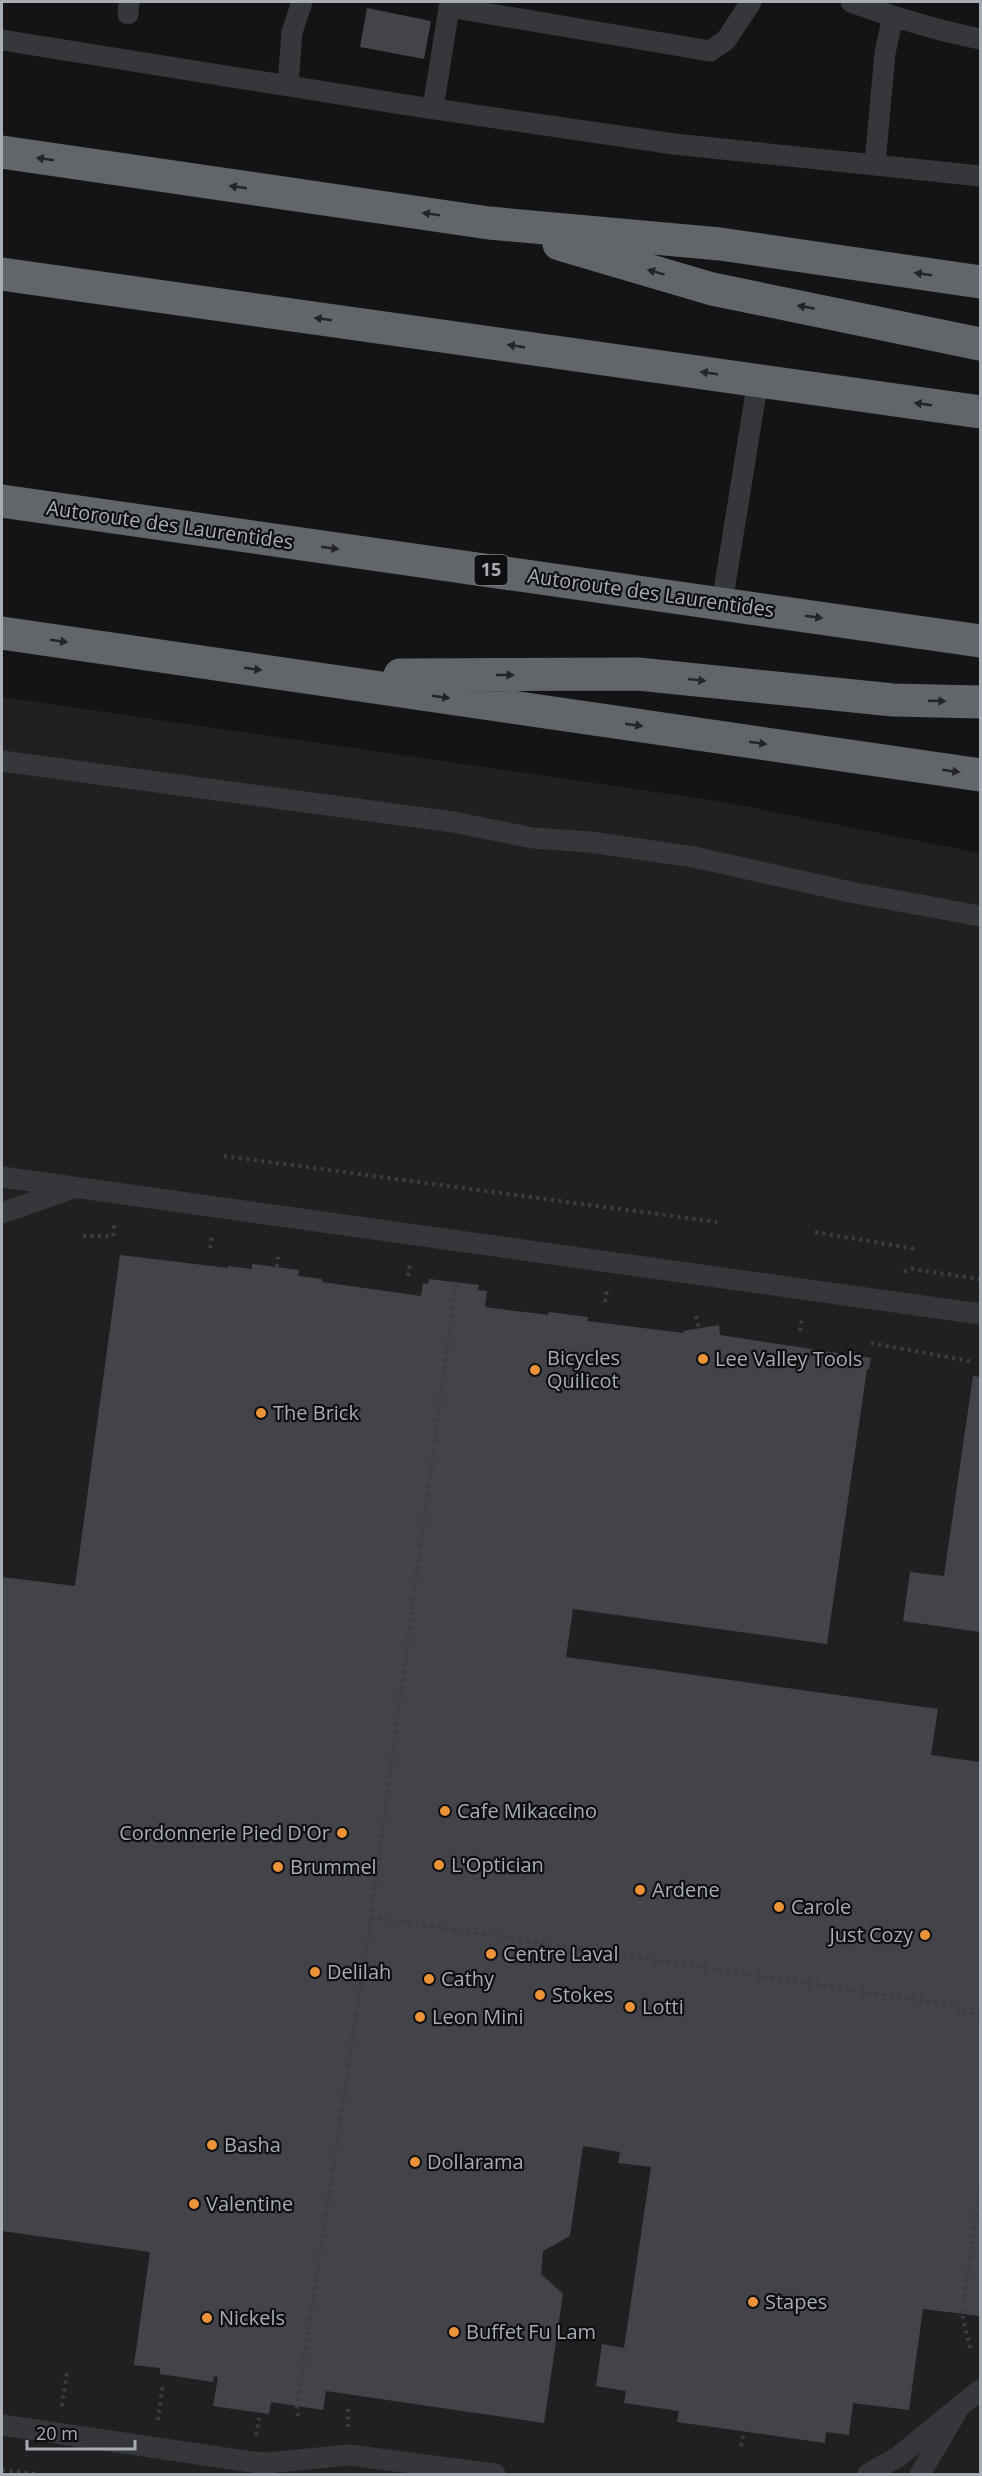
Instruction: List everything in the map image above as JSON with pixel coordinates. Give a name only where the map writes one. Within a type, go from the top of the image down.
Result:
[{"type":"highway","points":[[2,152],[489,223],[720,244],[981,282]]},
{"type":"highway","points":[[489,223],[712,289],[981,344]]},
{"type":"highway","points":[[2,274],[981,412]]},
{"type":"highway","name":"Autoroute des Laurentides","points":[[2,501],[981,641]]},
{"type":"highway","points":[[2,633],[981,775]]},
{"type":"highway","points":[[299,675],[638,674],[894,700],[981,702]]},
{"type":"lane","points":[[288,85],[292,32],[302,2]]},
{"type":"lane","points":[[433,108],[449,4],[710,51],[726,40],[751,2]]},
{"type":"lane","points":[[851,2],[947,32],[981,39]]},
{"type":"lane","points":[[875,164],[885,53],[893,16]]},
{"type":"lane","points":[[2,40],[674,144],[981,176]]},
{"type":"lane","points":[[722,603],[758,380]]},
{"type":"lane","points":[[2,761],[453,822],[533,838],[590,842],[694,857],[850,892],[981,916]]},
{"type":"lane","points":[[2,1177],[981,1314]]},
{"type":"lane","points":[[2,1213],[77,1187]]},
{"type":"lane","points":[[868,2475],[898,2456],[981,2390]]},
{"type":"lane","points":[[920,2475],[960,2405]]},
{"type":"lane","points":[[2,2425],[252,2462],[268,2463],[317,2456],[349,2465],[495,2475]]},
{"type":"path","points":[[224,1156],[717,1222]]},
{"type":"path","points":[[815,1232],[915,1249]]},
{"type":"path","points":[[83,1236],[112,1236]]},
{"type":"path","points":[[277,1267],[278,1257]]},
{"type":"path","points":[[298,2416],[299,2395],[371,1917],[456,1282]]},
{"type":"path","points":[[696,1316],[699,1328]]},
{"type":"path","points":[[870,1343],[974,1362]]},
{"type":"path","points":[[371,1917],[950,2005],[981,2016]]},
{"type":"path","points":[[970,2348],[962,2314],[981,2188]]},
{"type":"path","points":[[741,2446],[744,2432]]},
{"type":"path","points":[[2,2470],[36,2475]]},
{"type":"shaded area","points":[[2,697],[725,802],[980,853],[980,2474],[2,2474]]},
{"type":"building","points":[[367,8],[431,21],[424,59],[360,47]]},
{"type":"building","name":"Centre Laval","points":[[120,1255],[228,1268],[228,1266],[252,1269],[252,1264],[299,1270],[298,1276],[322,1279],[322,1282],[421,1296],[423,1283],[428,1284],[429,1279],[479,1285],[478,1290],[487,1291],[485,1307],[548,1315],[549,1312],[588,1317],[587,1321],[683,1333],[683,1331],[719,1325],[720,1335],[871,1358],[869,1369],[867,1369],[827,1644],[573,1609],[566,1657],[938,1709],[931,1755],[980,1762],[980,2316],[923,2309],[909,2410],[853,2403],[849,2435],[826,2432],[825,2443],[677,2422],[679,2411],[624,2403],[626,2391],[596,2386],[602,2344],[624,2348],[651,2167],[618,2163],[620,2152],[583,2146],[570,2236],[543,2251],[541,2274],[563,2294],[544,2423],[326,2391],[323,2410],[271,2402],[269,2414],[213,2406],[218,2377],[214,2376],[213,2382],[160,2374],[160,2368],[134,2365],[150,2252],[2,2231],[2,1577],[75,1586]]},
{"type":"building","points":[[973,1376],[980,1377],[980,1632],[903,1621],[910,1572],[944,1576]]},
{"type":"place","name":"Lee Valley Tools","points":[[703,1359]]},
{"type":"place","name":"Bicycles Quilicot","points":[[535,1370]]},
{"type":"place","name":"The Brick","points":[[261,1413]]},
{"type":"place","name":"Cafe Mikaccino","points":[[445,1811]]},
{"type":"place","name":"Cordonnerie Pied D'Or","points":[[342,1833]]},
{"type":"place","name":"L'Optician","points":[[439,1865]]},
{"type":"place","name":"Brummel","points":[[278,1867]]},
{"type":"place","name":"Ardene","points":[[640,1890]]},
{"type":"place","name":"Carole","points":[[779,1907]]},
{"type":"place","name":"Just Cozy","points":[[925,1935]]},
{"type":"place","name":"Centre Laval","points":[[491,1954]]},
{"type":"place","name":"Delilah","points":[[315,1972]]},
{"type":"place","name":"Cathy","points":[[429,1979]]},
{"type":"place","name":"Stokes","points":[[540,1995]]},
{"type":"place","name":"Lotti","points":[[630,2007]]},
{"type":"place","name":"Leon Mini","points":[[420,2017]]},
{"type":"place","name":"Basha","points":[[212,2145]]},
{"type":"place","name":"Dollarama","points":[[415,2162]]},
{"type":"place","name":"Valentine","points":[[194,2204]]},
{"type":"place","name":"Stapes","points":[[753,2302]]},
{"type":"place","name":"Nickels","points":[[207,2318]]},
{"type":"place","name":"Buffet Fu Lam","points":[[454,2332]]}]
